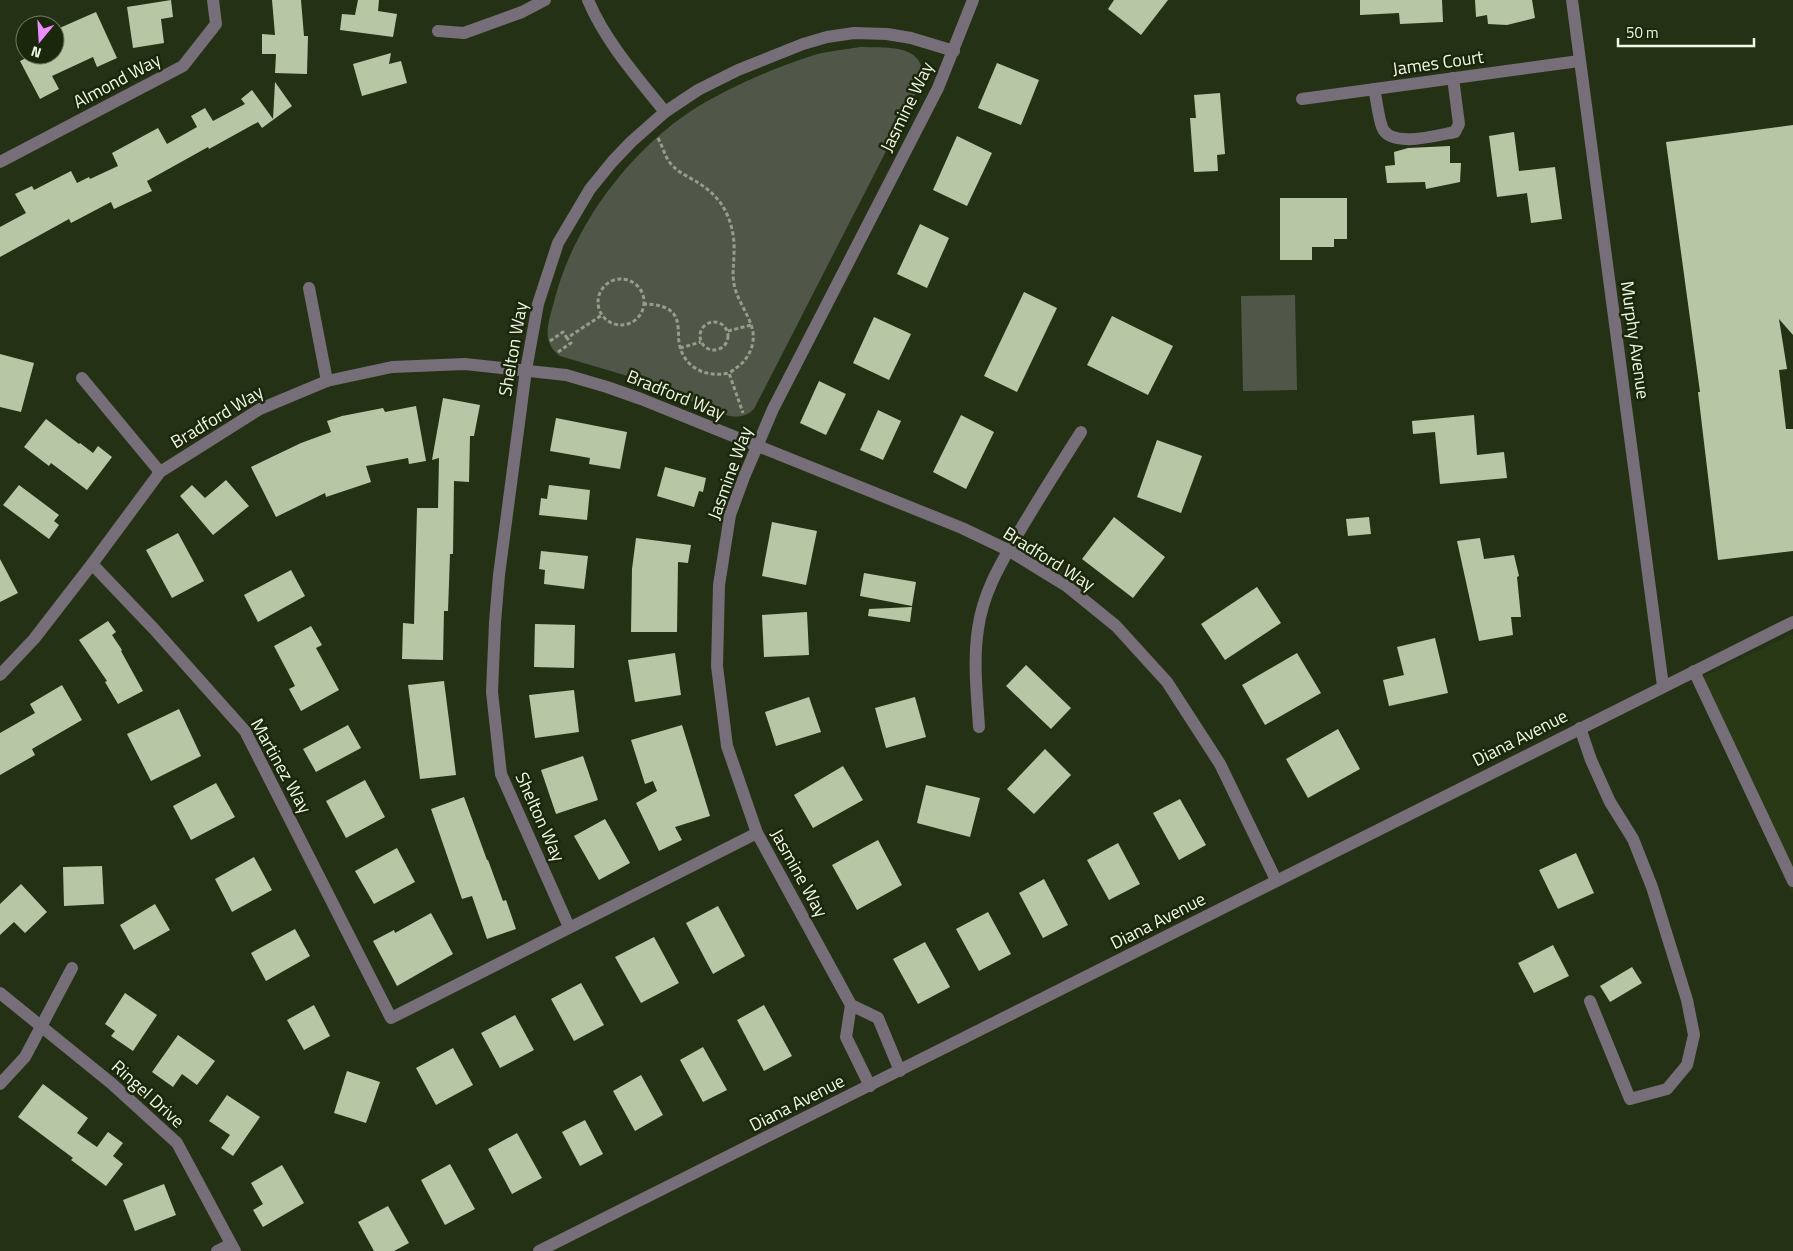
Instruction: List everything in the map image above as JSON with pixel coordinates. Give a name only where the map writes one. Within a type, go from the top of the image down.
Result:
[{"type":"street","name":"Almond Way","points":[[0,162],[183,66],[216,24],[213,0]]},
{"type":"street","points":[[438,31],[464,33],[522,12],[545,0]]},
{"type":"street","points":[[588,0],[602,27],[630,68],[665,112]]},
{"type":"street","name":"Jasmine Way","points":[[851,1005],[757,833],[727,746],[717,666],[719,585],[730,515],[756,446],[773,409],[934,96],[954,51],[973,0]]},
{"type":"street","name":"Murphy Avenue","points":[[1572,0],[1663,686]]},
{"type":"street","name":"Shelton Way","points":[[569,927],[501,774],[492,692],[499,575],[526,370],[538,304],[558,243],[590,189],[612,162],[665,112],[698,90],[738,70],[774,55],[827,37],[854,33],[887,34],[931,43],[954,51]]},
{"type":"street","name":"James Court","points":[[1302,99],[1580,61]]},
{"type":"street","points":[[1374,89],[1382,129],[1392,138],[1411,139],[1455,132],[1459,124],[1453,78]]},
{"type":"street","points":[[309,288],[327,381]]},
{"type":"street","name":"Bradford Way","points":[[0,675],[34,639],[160,472],[260,409],[327,381],[392,367],[465,364],[566,375],[607,387],[962,528],[1008,550],[1068,587],[1116,626],[1167,682],[1220,764],[1276,880]]},
{"type":"street","points":[[82,378],[160,472]]},
{"type":"street","points":[[980,727],[975,661],[978,628],[987,590],[1038,498],[1081,432]]},
{"type":"street","name":"Martinez Way","points":[[92,564],[154,629],[245,731],[391,1018],[569,927]]},
{"type":"street","name":"Diana Avenue","points":[[539,1251],[1793,622]]},
{"type":"street","points":[[1694,671],[1793,881]]},
{"type":"street","points":[[1580,728],[1591,760],[1610,802],[1633,839],[1652,886],[1686,1000],[1694,1035],[1687,1065],[1667,1089],[1630,1099],[1590,1001]]},
{"type":"street","points":[[569,927],[757,833]]},
{"type":"street","points":[[0,1084],[25,1057],[72,968]]},
{"type":"street","name":"Ringel Drive","points":[[0,993],[111,1083],[177,1143],[233,1248]]},
{"type":"street","points":[[870,1086],[846,1036],[851,1005],[878,1018],[900,1071]]},
{"type":"street","points":[[217,1251],[233,1248]]},
{"type":"path","points":[[643,304],[669,308],[674,314],[678,326],[680,348],[692,367],[702,372],[714,374],[729,373],[745,361],[751,351],[754,334],[740,304],[734,283],[732,272],[734,242],[732,230],[725,212],[718,200],[705,187],[670,164],[658,138]]},
{"type":"path","points":[[625,279],[638,286],[642,293],[643,304],[640,314],[628,324],[612,324],[602,315],[598,307],[598,299],[600,291],[610,281],[625,279]]},
{"type":"path","points":[[567,338],[602,315]]},
{"type":"path","points":[[711,322],[719,322],[728,331],[728,340],[719,349],[707,348],[701,342],[701,329],[711,322]]},
{"type":"path","points":[[728,331],[751,325]]},
{"type":"path","points":[[550,341],[563,332],[571,343],[558,352]]},
{"type":"path","points":[[680,348],[701,342]]},
{"type":"path","points":[[729,373],[744,413]]},
{"type":"shaded area","points":[[860,47],[892,48],[911,54],[918,60],[922,69],[922,81],[754,409],[748,414],[741,416],[726,415],[631,377],[560,356],[550,344],[548,329],[564,271],[590,218],[607,192],[646,147],[691,111],[718,95],[814,55]]},
{"type":"shaded area","points":[[1295,295],[1297,390],[1243,391],[1241,296]]},
{"type":"shaded area","points":[[1793,634],[1793,895],[1692,682]]},
{"type":"building","points":[[171,0],[173,17],[161,19],[164,43],[133,48],[127,7]]},
{"type":"building","points":[[272,0],[301,0],[304,36],[308,36],[307,74],[275,73],[276,54],[262,54],[262,34],[275,35]]},
{"type":"building","points":[[358,0],[379,0],[378,11],[397,14],[393,37],[340,30],[342,14],[355,15]]},
{"type":"building","points":[[1114,0],[1168,0],[1141,35],[1108,9]]},
{"type":"building","points":[[1360,0],[1442,0],[1443,22],[1400,24],[1399,13],[1360,15]]},
{"type":"building","points":[[1475,0],[1532,0],[1535,18],[1507,25],[1488,24],[1487,15],[1476,17]]},
{"type":"building","points":[[96,12],[117,58],[97,67],[93,57],[52,76],[59,89],[40,99],[22,65],[65,65],[65,26]]},
{"type":"building","points":[[391,53],[389,64],[401,61],[407,83],[362,96],[353,64]]},
{"type":"building","points":[[997,63],[1039,80],[1021,125],[978,108]]},
{"type":"building","points":[[275,82],[292,106],[262,128],[258,122],[147,181],[152,191],[114,209],[111,202],[71,223],[69,219],[0,257],[0,227],[26,213],[15,194],[32,186],[34,190],[71,171],[77,183],[89,177],[90,179],[118,166],[112,153],[158,128],[167,144],[197,127],[191,116],[205,108],[213,121],[245,104],[241,99],[252,90],[273,119]]},
{"type":"building","points":[[1220,93],[1225,154],[1217,155],[1218,171],[1194,172],[1190,118],[1196,118],[1194,95]]},
{"type":"building","points":[[1793,125],[1793,335],[1779,319],[1787,369],[1779,370],[1786,429],[1793,429],[1793,551],[1718,560],[1698,392],[1700,392],[1666,142]]},
{"type":"building","points":[[1514,132],[1519,171],[1555,167],[1562,219],[1531,223],[1527,193],[1497,197],[1489,136]]},
{"type":"building","points":[[957,136],[992,153],[967,206],[933,190]]},
{"type":"building","points":[[1450,146],[1450,163],[1461,163],[1460,182],[1426,189],[1425,182],[1387,183],[1385,166],[1395,165],[1394,152],[1408,148]]},
{"type":"building","points":[[1280,198],[1347,198],[1347,239],[1334,239],[1334,247],[1312,247],[1312,260],[1280,260]]},
{"type":"building","points":[[920,224],[949,238],[927,288],[897,274]]},
{"type":"building","points":[[1024,292],[1057,308],[1017,392],[984,376]]},
{"type":"building","points":[[1112,316],[1173,346],[1148,395],[1087,365]]},
{"type":"building","points":[[874,317],[911,334],[889,380],[853,363]]},
{"type":"building","points":[[0,354],[34,363],[21,412],[0,407]]},
{"type":"building","points":[[819,381],[846,394],[826,435],[800,423]]},
{"type":"building","points":[[443,398],[480,405],[474,436],[470,436],[469,482],[454,481],[453,554],[450,554],[448,611],[444,611],[443,660],[402,659],[403,623],[414,624],[417,508],[438,508],[439,458],[432,460]]},
{"type":"building","points":[[416,406],[426,461],[409,464],[408,458],[366,466],[371,482],[326,497],[325,493],[276,517],[251,467],[301,443],[331,432],[327,421],[383,408],[385,412]]},
{"type":"building","points":[[878,410],[901,421],[883,460],[860,450]]},
{"type":"building","points":[[961,415],[994,432],[966,489],[933,472]]},
{"type":"building","points":[[1474,415],[1477,455],[1504,452],[1507,478],[1440,484],[1435,432],[1413,434],[1412,421]]},
{"type":"building","points":[[556,418],[627,432],[620,469],[589,464],[590,458],[550,451]]},
{"type":"building","points":[[46,419],[93,453],[98,446],[112,457],[87,490],[51,463],[49,466],[24,447]]},
{"type":"building","points":[[1157,440],[1202,456],[1181,513],[1137,497]]},
{"type":"building","points":[[665,467],[706,478],[703,492],[699,491],[694,507],[657,496]]},
{"type":"building","points":[[226,480],[249,506],[213,535],[180,496],[192,485],[205,498]]},
{"type":"building","points":[[19,485],[59,515],[54,521],[59,525],[49,539],[3,505]]},
{"type":"building","points":[[549,485],[590,490],[587,520],[539,515],[541,498],[547,499]]},
{"type":"building","points":[[1114,517],[1165,557],[1133,598],[1082,559]]},
{"type":"building","points":[[1369,517],[1371,534],[1348,536],[1346,519]]},
{"type":"building","points":[[772,522],[817,531],[806,585],[762,576]]},
{"type":"building","points":[[178,533],[204,581],[172,598],[146,550]]},
{"type":"building","points":[[636,538],[691,545],[688,563],[678,562],[677,632],[631,632],[632,569]]},
{"type":"building","points":[[1480,538],[1484,559],[1514,555],[1519,576],[1517,577],[1521,617],[1511,617],[1513,635],[1479,641],[1457,541]]},
{"type":"building","points":[[541,551],[588,556],[584,589],[544,584],[545,570],[539,569]]},
{"type":"building","points":[[0,559],[18,593],[0,602]]},
{"type":"building","points":[[291,570],[305,596],[258,622],[244,595]]},
{"type":"building","points":[[864,573],[916,582],[912,606],[860,596]]},
{"type":"building","points":[[1257,587],[1281,623],[1225,660],[1201,624]]},
{"type":"building","points":[[912,607],[910,622],[868,616],[869,609]]},
{"type":"building","points":[[807,612],[809,655],[764,657],[762,615]]},
{"type":"building","points":[[108,621],[116,632],[112,635],[143,691],[118,704],[105,682],[107,681],[79,640]]},
{"type":"building","points":[[535,624],[575,625],[574,668],[534,667]]},
{"type":"building","points":[[311,626],[322,645],[316,648],[339,690],[301,711],[289,689],[295,686],[274,646]]},
{"type":"building","points":[[1435,638],[1448,693],[1389,706],[1383,680],[1404,675],[1397,647]]},
{"type":"building","points":[[675,653],[681,695],[635,702],[628,660]]},
{"type":"building","points":[[1297,653],[1321,693],[1265,725],[1242,685]]},
{"type":"building","points":[[1026,665],[1071,708],[1051,729],[1006,686]]},
{"type":"building","points":[[444,681],[456,775],[420,779],[408,685]]},
{"type":"building","points":[[62,685],[82,720],[32,749],[35,755],[0,775],[0,733],[35,713],[30,704]]},
{"type":"building","points":[[574,690],[579,732],[535,738],[529,695]]},
{"type":"building","points":[[809,697],[821,732],[776,746],[765,712]]},
{"type":"building","points":[[915,697],[926,737],[886,748],[875,708]]},
{"type":"building","points":[[179,709],[201,756],[151,781],[127,734]]},
{"type":"building","points":[[348,725],[361,748],[316,772],[303,749]]},
{"type":"building","points":[[682,725],[710,816],[675,827],[682,840],[659,851],[636,803],[657,791],[653,781],[645,784],[631,740]]},
{"type":"building","points":[[1338,729],[1360,769],[1308,798],[1286,759]]},
{"type":"building","points":[[1045,749],[1071,775],[1034,814],[1007,789]]},
{"type":"building","points":[[583,756],[598,800],[556,814],[541,770]]},
{"type":"building","points":[[843,766],[863,800],[813,828],[794,795]]},
{"type":"building","points":[[365,780],[385,817],[346,838],[326,801]]},
{"type":"building","points":[[216,783],[235,817],[191,840],[173,806]]},
{"type":"building","points":[[926,785],[980,798],[970,837],[917,823]]},
{"type":"building","points":[[464,797],[503,901],[506,900],[516,929],[487,939],[472,896],[462,899],[431,809]]},
{"type":"building","points":[[1180,799],[1206,845],[1179,860],[1153,813]]},
{"type":"building","points":[[605,819],[630,863],[599,880],[574,836]]},
{"type":"building","points":[[878,840],[902,885],[857,910],[832,865]]},
{"type":"building","points":[[1118,843],[1140,884],[1109,900],[1087,860]]},
{"type":"building","points":[[397,848],[415,882],[374,904],[355,871]]},
{"type":"building","points":[[1576,853],[1594,893],[1558,909],[1539,870]]},
{"type":"building","points":[[254,857],[272,890],[232,912],[215,879]]},
{"type":"building","points":[[102,866],[104,904],[64,906],[63,867]]},
{"type":"building","points":[[1044,879],[1068,925],[1043,938],[1019,893]]},
{"type":"building","points":[[21,884],[47,912],[25,933],[14,922],[0,935],[0,904]]},
{"type":"building","points":[[155,904],[170,930],[134,950],[120,925]]},
{"type":"building","points":[[718,906],[745,956],[713,974],[686,923]]},
{"type":"building","points":[[988,912],[1011,954],[979,971],[956,929]]},
{"type":"building","points":[[431,913],[453,954],[397,986],[373,941],[394,930],[395,933]]},
{"type":"building","points":[[295,929],[310,956],[266,981],[251,953]]},
{"type":"building","points":[[654,937],[679,983],[641,1003],[615,957]]},
{"type":"building","points":[[925,942],[950,987],[918,1004],[893,959]]},
{"type":"building","points":[[1553,945],[1569,976],[1534,993],[1518,963]]},
{"type":"building","points":[[1632,967],[1642,983],[1610,1002],[1600,986]]},
{"type":"building","points":[[581,983],[604,1025],[574,1041],[551,999]]},
{"type":"building","points":[[125,993],[157,1015],[133,1051],[111,1036],[115,1031],[105,1024]]},
{"type":"building","points":[[314,1005],[330,1036],[304,1050],[287,1020]]},
{"type":"building","points":[[764,1005],[792,1056],[764,1071],[737,1020]]},
{"type":"building","points":[[515,1015],[534,1050],[500,1068],[481,1033]]},
{"type":"building","points":[[178,1035],[215,1061],[197,1085],[182,1074],[173,1087],[152,1072]]},
{"type":"building","points":[[703,1047],[727,1090],[703,1102],[680,1060]]},
{"type":"building","points":[[453,1048],[473,1085],[436,1105],[416,1068]]},
{"type":"building","points":[[347,1071],[380,1082],[366,1123],[334,1113]]},
{"type":"building","points":[[641,1075],[663,1115],[635,1131],[613,1091]]},
{"type":"building","points":[[43,1084],[88,1118],[77,1133],[97,1147],[108,1132],[123,1143],[113,1156],[123,1164],[106,1186],[71,1160],[73,1158],[18,1117]]},
{"type":"building","points":[[227,1095],[260,1117],[233,1156],[221,1148],[230,1135],[209,1121]]},
{"type":"building","points":[[585,1120],[603,1154],[580,1166],[562,1132]]},
{"type":"building","points":[[517,1133],[542,1178],[512,1194],[488,1149]]},
{"type":"building","points":[[450,1164],[475,1209],[445,1225],[421,1180]]},
{"type":"building","points":[[282,1165],[304,1203],[263,1227],[253,1210],[263,1204],[251,1183]]},
{"type":"building","points":[[164,1184],[176,1215],[135,1231],[123,1200]]},
{"type":"building","points":[[388,1206],[409,1243],[394,1251],[374,1251],[358,1222]]}]
